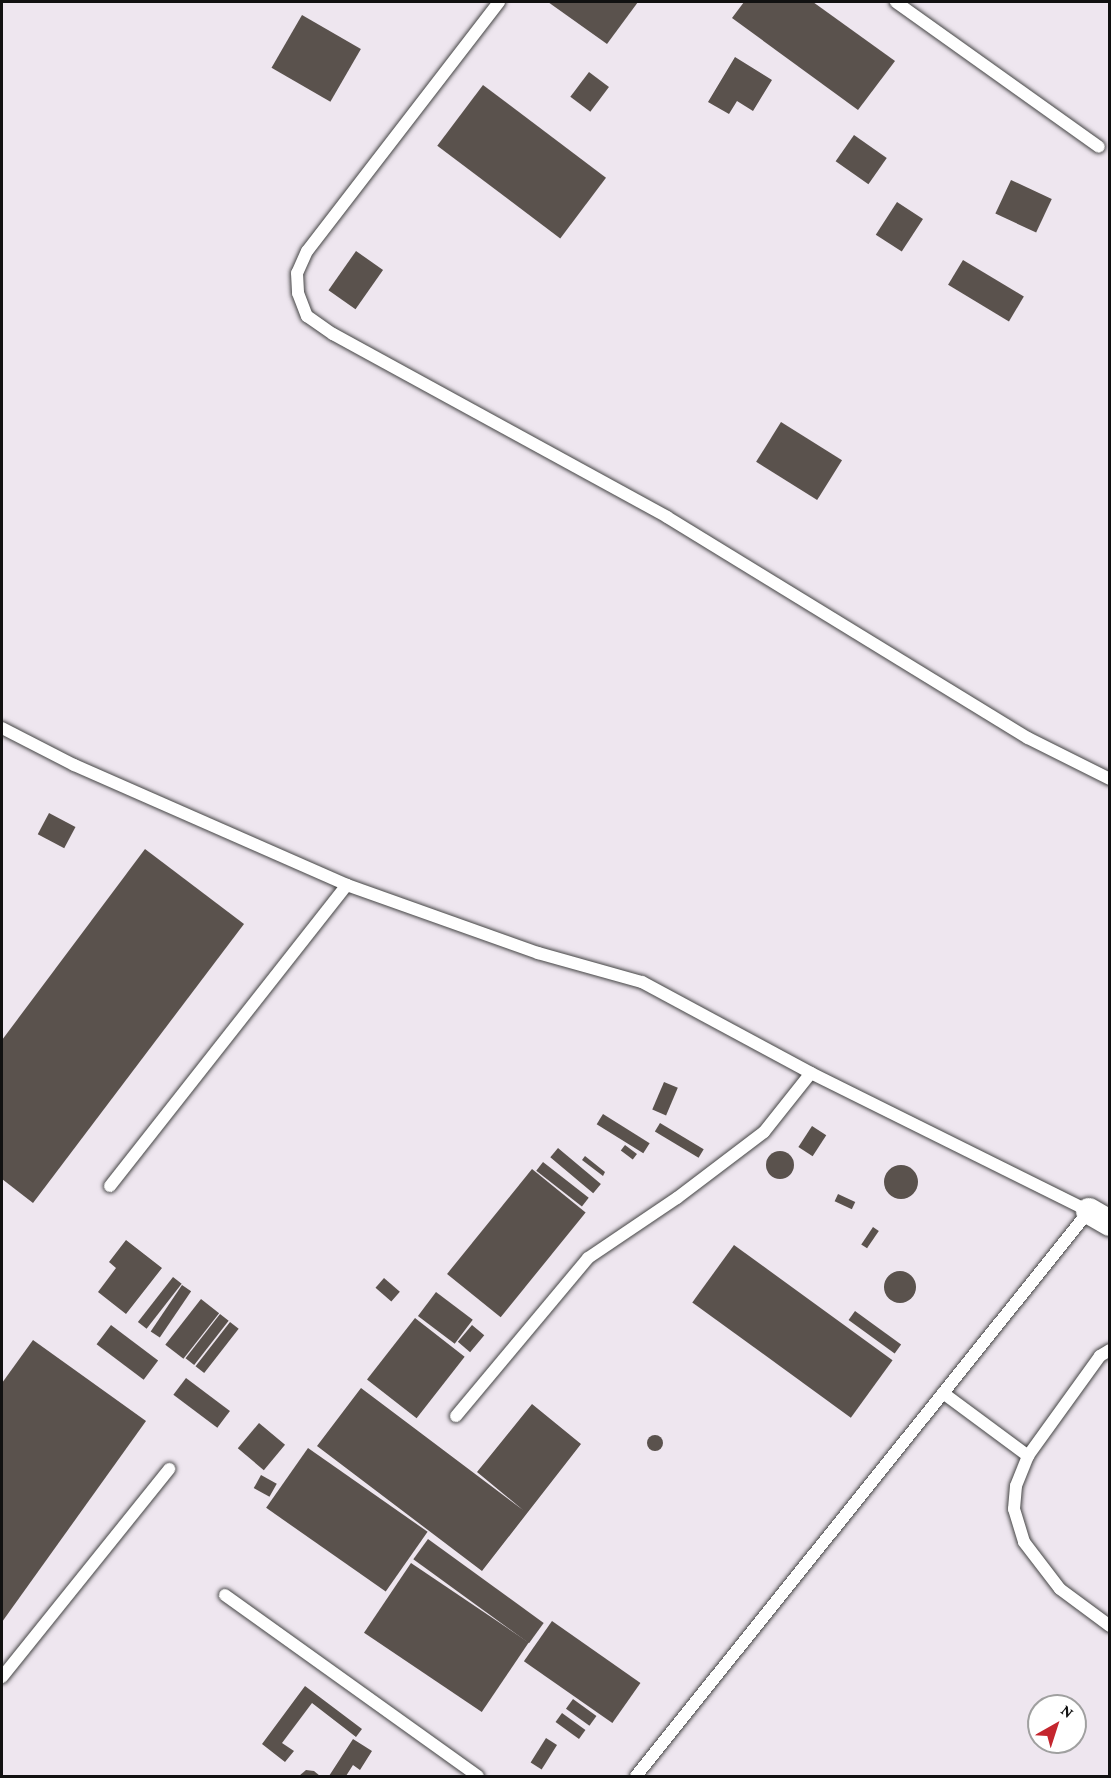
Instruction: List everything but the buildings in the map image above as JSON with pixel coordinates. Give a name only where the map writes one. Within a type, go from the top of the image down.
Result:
[{"type":"lane","points":[[499,2],[307,251],[297,273],[298,293],[307,316],[333,334],[667,517],[1028,738],[1110,779]]},
{"type":"lane","points":[[896,2],[1099,147]]},
{"type":"lane","points":[[2,728],[74,765],[347,885],[538,953],[642,982],[811,1074],[1099,1217],[943,1393],[636,1776]]},
{"type":"lane","points":[[110,1186],[347,885]]},
{"type":"lane","points":[[456,1416],[588,1258],[677,1198],[764,1132],[811,1074]]},
{"type":"lane","points":[[1110,1350],[1100,1356],[1028,1456],[1016,1485],[1014,1509],[1024,1542],[1060,1589],[1110,1626]]},
{"type":"lane","points":[[943,1393],[1028,1456]]},
{"type":"lane","points":[[2,1677],[168,1468]]},
{"type":"lane","points":[[225,1595],[478,1776]]},
{"type":"shaded area","points":[[2,2],[1109,2],[1109,1776],[2,1776]]}]
